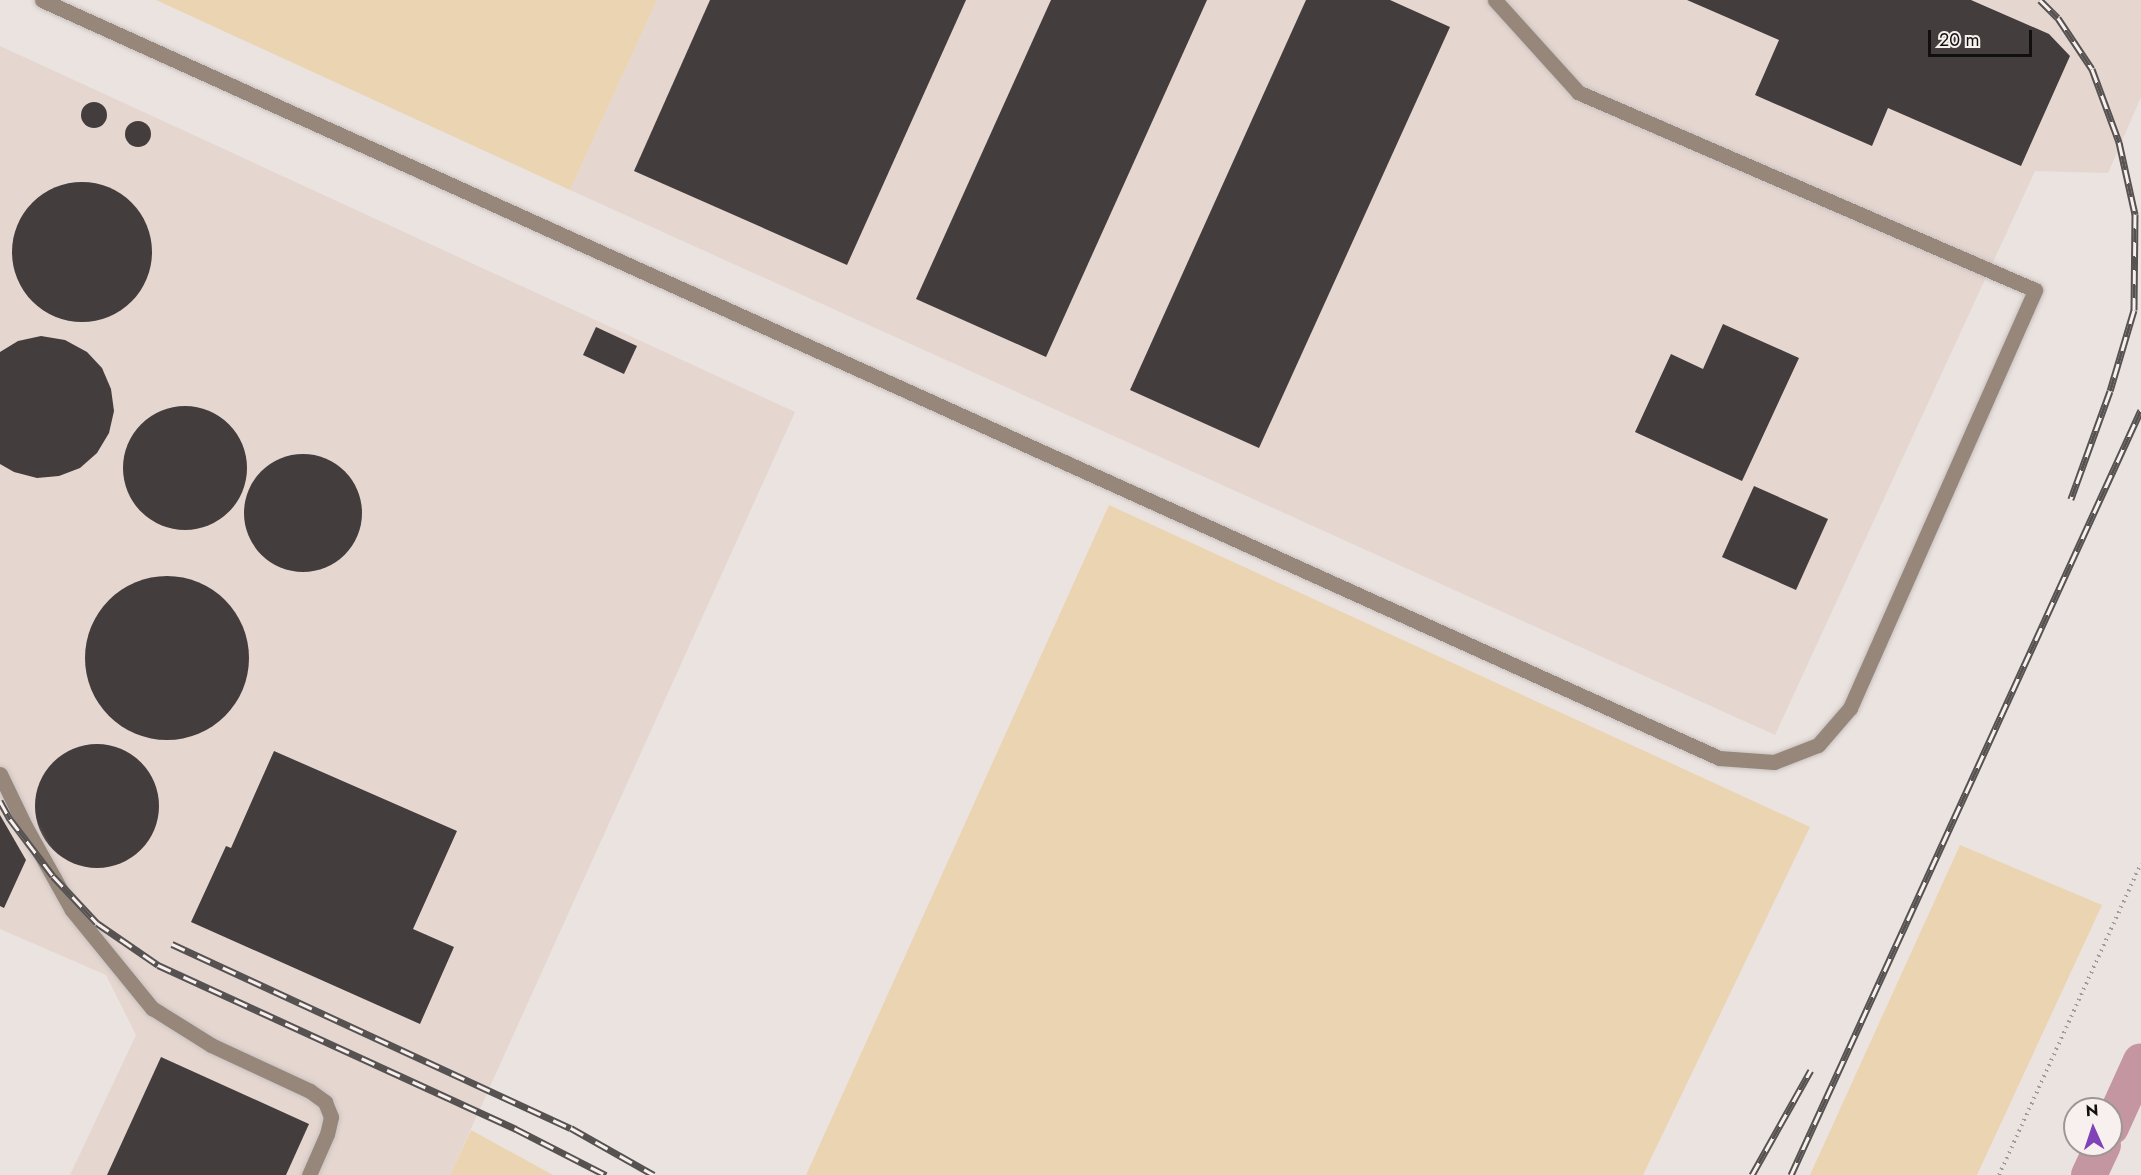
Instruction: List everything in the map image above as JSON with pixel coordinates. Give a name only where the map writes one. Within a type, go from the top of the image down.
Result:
[{"type":"lane","points":[[42,0],[1719,758],[1774,762],[1818,745],[1850,708],[2035,290],[1578,92],[1495,0]]},
{"type":"lane","points":[[0,774],[25,826],[72,910],[152,1008],[211,1045],[310,1091],[325,1102],[331,1117],[309,1175]]},
{"type":"path","points":[[1999,1175],[2141,864]]},
{"type":"shaded area","points":[[156,0],[657,0],[570,190]]},
{"type":"shaded area","points":[[657,0],[2141,0],[2141,97],[2108,173],[2035,171],[1775,735],[570,190]]},
{"type":"shaded area","points":[[0,46],[795,412],[450,1175],[70,1175],[136,1035],[106,975],[0,929]]},
{"type":"shaded area","points":[[1109,505],[1810,827],[1643,1175],[806,1175]]},
{"type":"shaded area","points":[[1960,845],[2102,905],[1977,1175],[1810,1175]]},
{"type":"shaded area","points":[[471,1130],[553,1175],[450,1175]]},
{"type":"building","points":[[710,0],[966,0],[847,265],[634,171]]},
{"type":"building","points":[[1051,0],[1207,0],[1046,357],[916,299]]},
{"type":"building","points":[[1306,0],[1390,0],[1450,27],[1259,448],[1130,390]]},
{"type":"building","points":[[1687,0],[1971,0],[2049,34],[2070,56],[2021,166],[1888,108],[1872,146],[1755,95],[1779,40]]},
{"type":"building","points":[[94,102],[104,105],[107,115],[104,125],[94,128],[84,125],[81,115],[84,105]]},
{"type":"building","points":[[138,121],[147,125],[151,134],[147,143],[138,147],[129,143],[125,134],[129,125]]},
{"type":"building","points":[[82,182],[109,187],[132,202],[147,225],[152,252],[147,279],[132,302],[109,317],[82,322],[55,317],[32,302],[17,279],[12,252],[17,225],[32,202],[55,187]]},
{"type":"building","points":[[1723,324],[1799,358],[1742,481],[1635,432],[1671,354],[1703,369]]},
{"type":"building","points":[[596,327],[637,346],[624,374],[583,355]]},
{"type":"building","points":[[41,336],[65,340],[87,352],[102,368],[111,389],[114,411],[109,433],[97,453],[80,468],[59,476],[37,478],[14,472],[0,464],[0,352],[18,341]]},
{"type":"building","points":[[185,406],[209,411],[229,424],[242,444],[247,468],[242,492],[229,512],[209,525],[185,530],[161,525],[141,512],[128,492],[123,468],[128,444],[141,424],[161,411]]},
{"type":"building","points":[[303,454],[325,459],[345,471],[357,491],[362,513],[357,535],[345,555],[325,567],[303,572],[281,567],[261,555],[249,535],[244,513],[249,491],[261,471],[281,459]]},
{"type":"building","points":[[1754,486],[1828,519],[1796,590],[1722,557]]},
{"type":"building","points":[[167,576],[198,582],[225,600],[243,627],[249,658],[243,689],[225,716],[198,734],[167,740],[136,734],[109,716],[91,689],[85,658],[91,627],[109,600],[136,582]]},
{"type":"building","points":[[97,744],[121,749],[141,762],[154,782],[159,806],[154,830],[141,850],[121,863],[97,868],[73,863],[53,850],[40,830],[35,806],[40,782],[53,762],[73,749]]},
{"type":"building","points":[[274,751],[457,831],[413,929],[454,947],[420,1024],[191,922],[226,846],[231,848]]},
{"type":"building","points":[[0,815],[26,860],[4,908],[0,906]]},
{"type":"building","points":[[161,1057],[309,1124],[286,1175],[107,1175]]},
{"type":"waterway","points":[[2123,1101],[2141,1061]]},
{"type":"waterway","points":[[2089,1175],[2097,1157]]},
{"type":"railway","points":[[2040,0],[2058,18],[2092,69],[2119,142],[2135,214],[2134,310],[2110,391],[2071,499]]},
{"type":"railway","points":[[1791,1175],[2141,410]]},
{"type":"railway","points":[[0,801],[10,819],[53,876],[97,923],[158,965],[516,1129],[606,1175]]},
{"type":"railway","points":[[172,944],[571,1128],[654,1175]]},
{"type":"railway","points":[[1752,1175],[1811,1070]]}]
